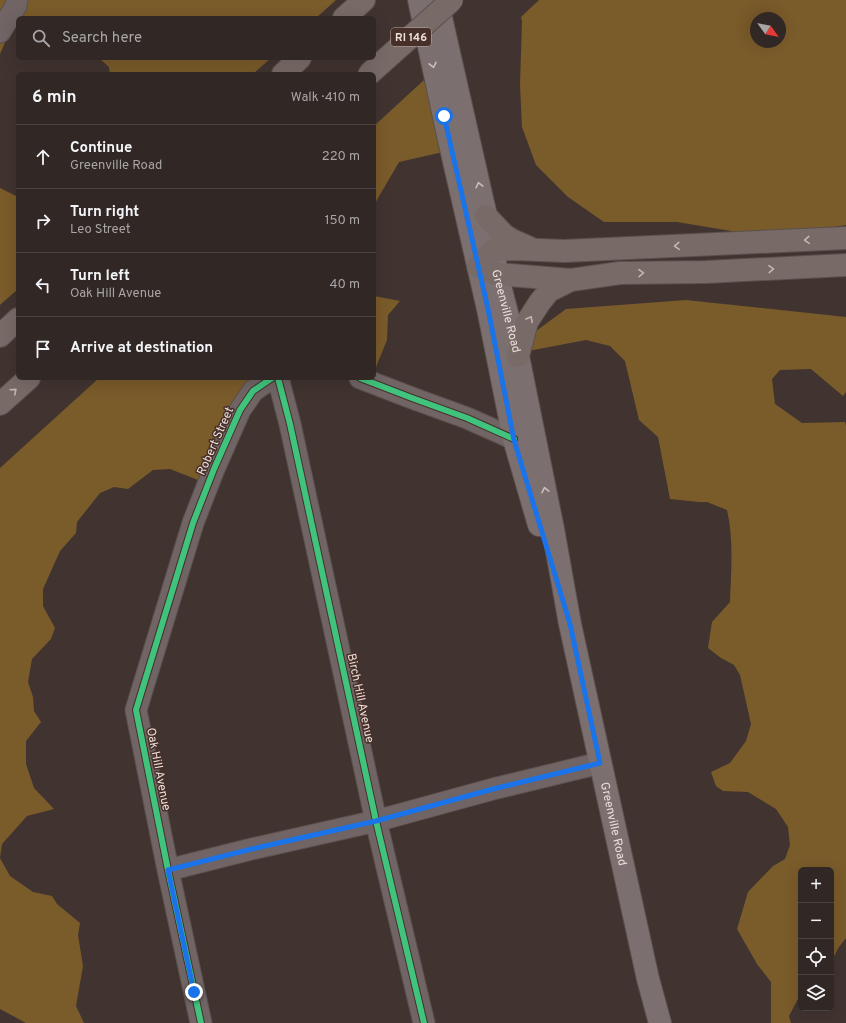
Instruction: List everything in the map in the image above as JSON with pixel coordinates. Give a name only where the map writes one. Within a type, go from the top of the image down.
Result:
[{"type":"highway","points":[[346,16],[364,0]]},
{"type":"highway","name":"RI 146","points":[[371,72],[452,0]]},
{"type":"highway","points":[[285,72],[298,60]]},
{"type":"highway","points":[[486,216],[504,235],[534,250]]},
{"type":"highway","points":[[493,250],[515,249],[564,251],[846,238]]},
{"type":"highway","points":[[488,270],[571,280],[620,273],[706,272],[846,265]]},
{"type":"highway","points":[[518,356],[527,322],[540,302],[549,291],[571,280]]},
{"type":"highway","points":[[0,336],[16,321]]},
{"type":"highway","points":[[0,404],[27,380]]},
{"type":"main road","name":"Greenville Road","points":[[419,0],[447,131],[488,270],[518,356],[553,529],[570,624],[648,979],[660,1023]]},
{"type":"main road","name":"Greenville Road","points":[[437,0],[493,250],[488,270],[488,309],[514,440],[570,624]]},
{"type":"street","points":[[0,32],[16,6],[17,0]]},
{"type":"street","name":"Robert Street","points":[[193,523],[214,469],[240,410],[253,391],[269,380]]},
{"type":"street","name":"Birch Hill Avenue","points":[[279,380],[290,424],[376,821],[424,1023]]},
{"type":"street","points":[[365,380],[467,418],[514,440]]},
{"type":"street","name":"Oak Hill Avenue","points":[[193,523],[136,710],[168,870],[201,1023]]},
{"type":"street","points":[[168,870],[256,848],[376,821],[493,789],[600,763]]},
{"type":"shaded area","points":[[0,0],[336,0],[318,16],[16,16],[0,54]]},
{"type":"shaded area","points":[[539,0],[846,0],[846,225],[764,238],[751,238],[731,231],[677,222],[604,222],[568,197],[536,165],[522,127],[520,85],[521,17]]},
{"type":"shaded area","points":[[101,60],[269,60],[255,72],[110,72],[109,67]]},
{"type":"shaded area","points":[[424,80],[443,152],[399,162],[376,202],[376,124]]},
{"type":"shaded area","points":[[0,188],[16,196],[16,291],[0,305]]},
{"type":"shaded area","points":[[376,296],[400,301],[388,315],[387,340],[376,367]]},
{"type":"shaded area","points":[[686,300],[846,317],[846,392],[843,396],[811,369],[780,370],[772,379],[775,404],[802,423],[845,422],[846,426],[846,938],[834,956],[834,867],[798,867],[798,999],[789,1016],[791,1023],[771,1023],[771,982],[757,964],[737,929],[748,892],[773,866],[785,859],[790,845],[788,827],[776,809],[748,792],[723,791],[716,786],[711,772],[730,763],[746,741],[751,724],[740,675],[734,665],[721,658],[708,648],[712,622],[730,602],[731,533],[727,510],[707,502],[670,499],[658,437],[639,420],[625,361],[610,346],[586,340],[523,352],[517,345],[566,309]]},
{"type":"shaded area","points":[[97,380],[275,380],[264,385],[208,484],[170,469],[153,470],[128,489],[114,487],[100,493],[77,522],[76,533],[60,551],[43,589],[43,606],[55,628],[51,639],[32,659],[28,682],[33,697],[34,711],[41,722],[26,741],[26,764],[34,788],[54,809],[27,816],[2,844],[0,858],[0,468]]},
{"type":"shaded area","points":[[0,858],[10,876],[33,892],[52,896],[57,904],[80,923],[78,935],[83,966],[76,1006],[84,1023],[26,1023],[0,1009]]},
{"type":"cycle path","points":[[201,1023],[168,870],[136,710],[193,523],[214,469],[240,410],[253,391],[269,380]]},
{"type":"cycle path","points":[[279,380],[290,424],[376,821],[424,1023]]},
{"type":"cycle path","points":[[365,380],[467,418],[514,439]]},
{"type":"route","points":[[194,992],[168,870],[256,848],[376,821],[493,789],[600,763],[570,624],[514,440],[488,309],[444,116]]}]
